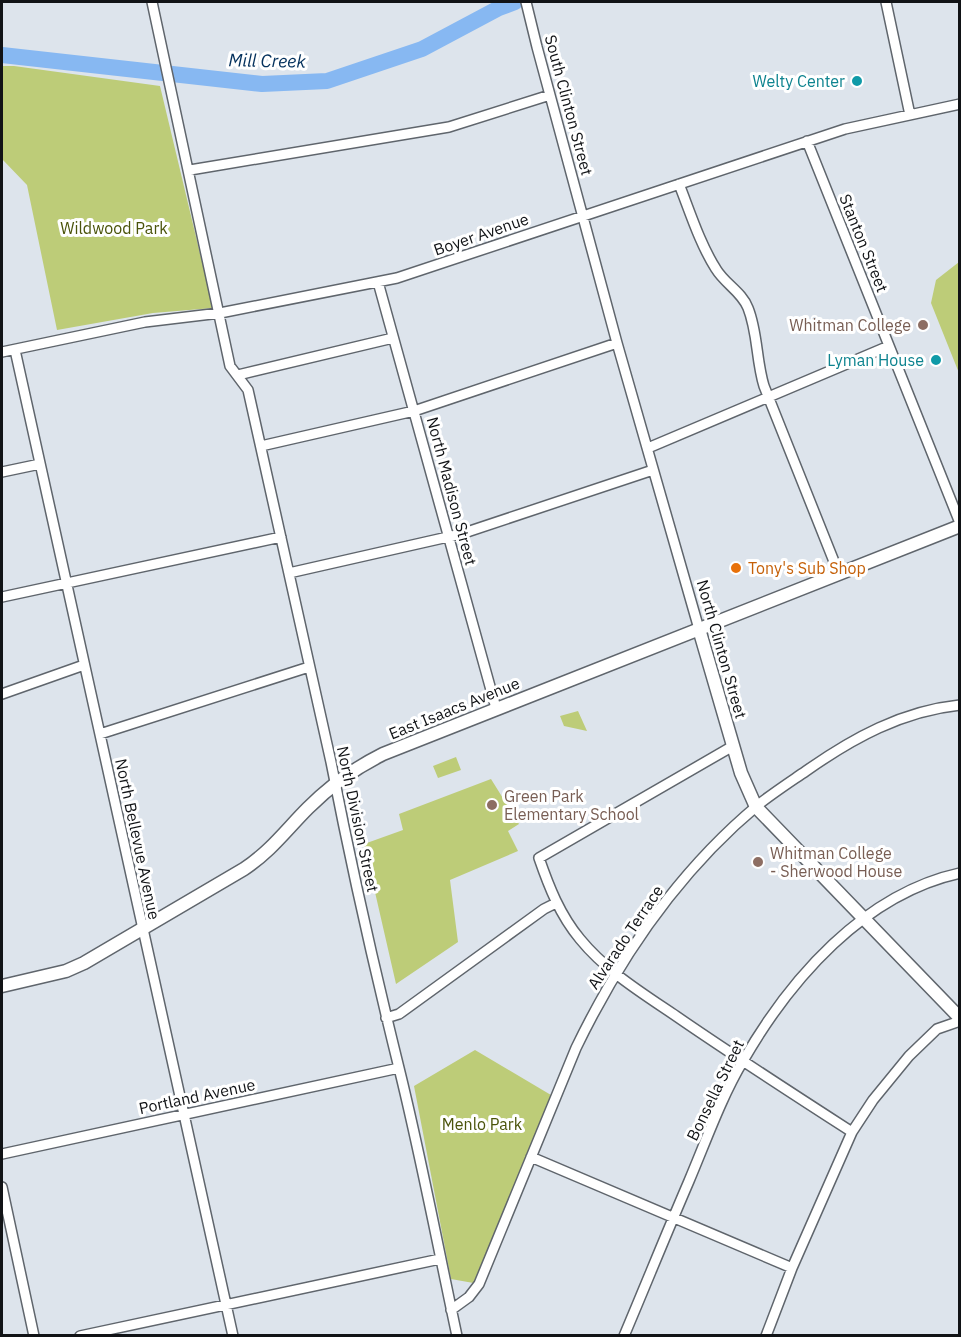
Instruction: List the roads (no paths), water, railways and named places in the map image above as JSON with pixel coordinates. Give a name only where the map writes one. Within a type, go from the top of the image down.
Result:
[{"type":"main road","name":"East Isaacs Avenue","points":[[2,986],[76,967],[143,930],[258,860],[308,808],[335,784],[383,754],[960,524]]},
{"type":"main road","name":"North Clinton Street","points":[[699,629],[747,791],[756,807],[960,1019]]},
{"type":"street","name":"North Division Street","points":[[152,2],[190,170],[230,366],[248,390],[261,446],[457,1335]]},
{"type":"street","points":[[886,2],[910,115]]},
{"type":"street","name":"South Clinton Street","points":[[527,4],[584,216]]},
{"type":"street","points":[[190,170],[449,127],[550,95]]},
{"type":"street","name":"Boyer Avenue","points":[[2,352],[145,322],[220,313],[414,273],[807,141],[857,126],[960,104]]},
{"type":"street","name":"Stanton Street","points":[[807,141],[960,524]]},
{"type":"street","points":[[679,184],[716,269],[727,284],[743,298],[748,309],[754,331],[760,373],[838,574]]},
{"type":"street","name":"North Clinton Street","points":[[584,216],[617,343],[699,629]]},
{"type":"street","name":"North Madison Street","points":[[378,282],[496,708]]},
{"type":"street","points":[[238,375],[393,338]]},
{"type":"street","points":[[261,446],[414,411],[617,343]]},
{"type":"street","points":[[648,448],[889,346]]},
{"type":"street","name":"North Bellevue Avenue","points":[[15,350],[233,1335]]},
{"type":"street","points":[[2,472],[40,464]]},
{"type":"street","points":[[289,573],[449,537],[654,470]]},
{"type":"street","points":[[2,597],[280,537]]},
{"type":"street","points":[[2,694],[84,665]]},
{"type":"street","points":[[100,734],[309,667]]},
{"type":"street","name":"Alvarado Terrace","points":[[452,1310],[469,1297],[479,1284],[576,1048],[602,997],[643,931],[673,892],[756,807],[825,757],[861,735],[899,719],[960,705]]},
{"type":"street","points":[[733,746],[539,858],[556,903],[578,938],[593,955],[616,975],[742,1062],[852,1132]]},
{"type":"street","name":"Bonsella Street","points":[[624,1335],[742,1062],[790,991],[862,919],[906,891],[925,882],[960,873]]},
{"type":"street","points":[[386,1018],[399,1014],[544,909],[556,903]]},
{"type":"street","points":[[766,1335],[792,1268],[852,1132],[890,1077],[924,1040],[937,1029],[960,1019]]},
{"type":"street","name":"Portland Avenue","points":[[2,1154],[399,1068]]},
{"type":"street","points":[[531,1157],[792,1268]]},
{"type":"street","points":[[2,1187],[6,1227],[34,1335]]},
{"type":"street","points":[[80,1335],[440,1259]]},
{"type":"waterway","name":"Mill Creek","points":[[2,55],[262,84],[327,81],[422,49],[499,8],[515,2]]},
{"type":"place","name":"Welty Center","points":[[857,81]]},
{"type":"place","name":"Whitman College","points":[[923,325]]},
{"type":"place","name":"Lyman House","points":[[936,360]]},
{"type":"place","name":"Tony's Sub Shop","points":[[736,568]]},
{"type":"place","name":"Green Park Elementary School","points":[[492,805]]},
{"type":"place","name":"Whitman College - Sherwood House","points":[[758,862]]},
{"type":"park label","name":"Wildwood Park","points":[[114,228]]},
{"type":"park label","name":"Menlo Park","points":[[482,1124]]}]
